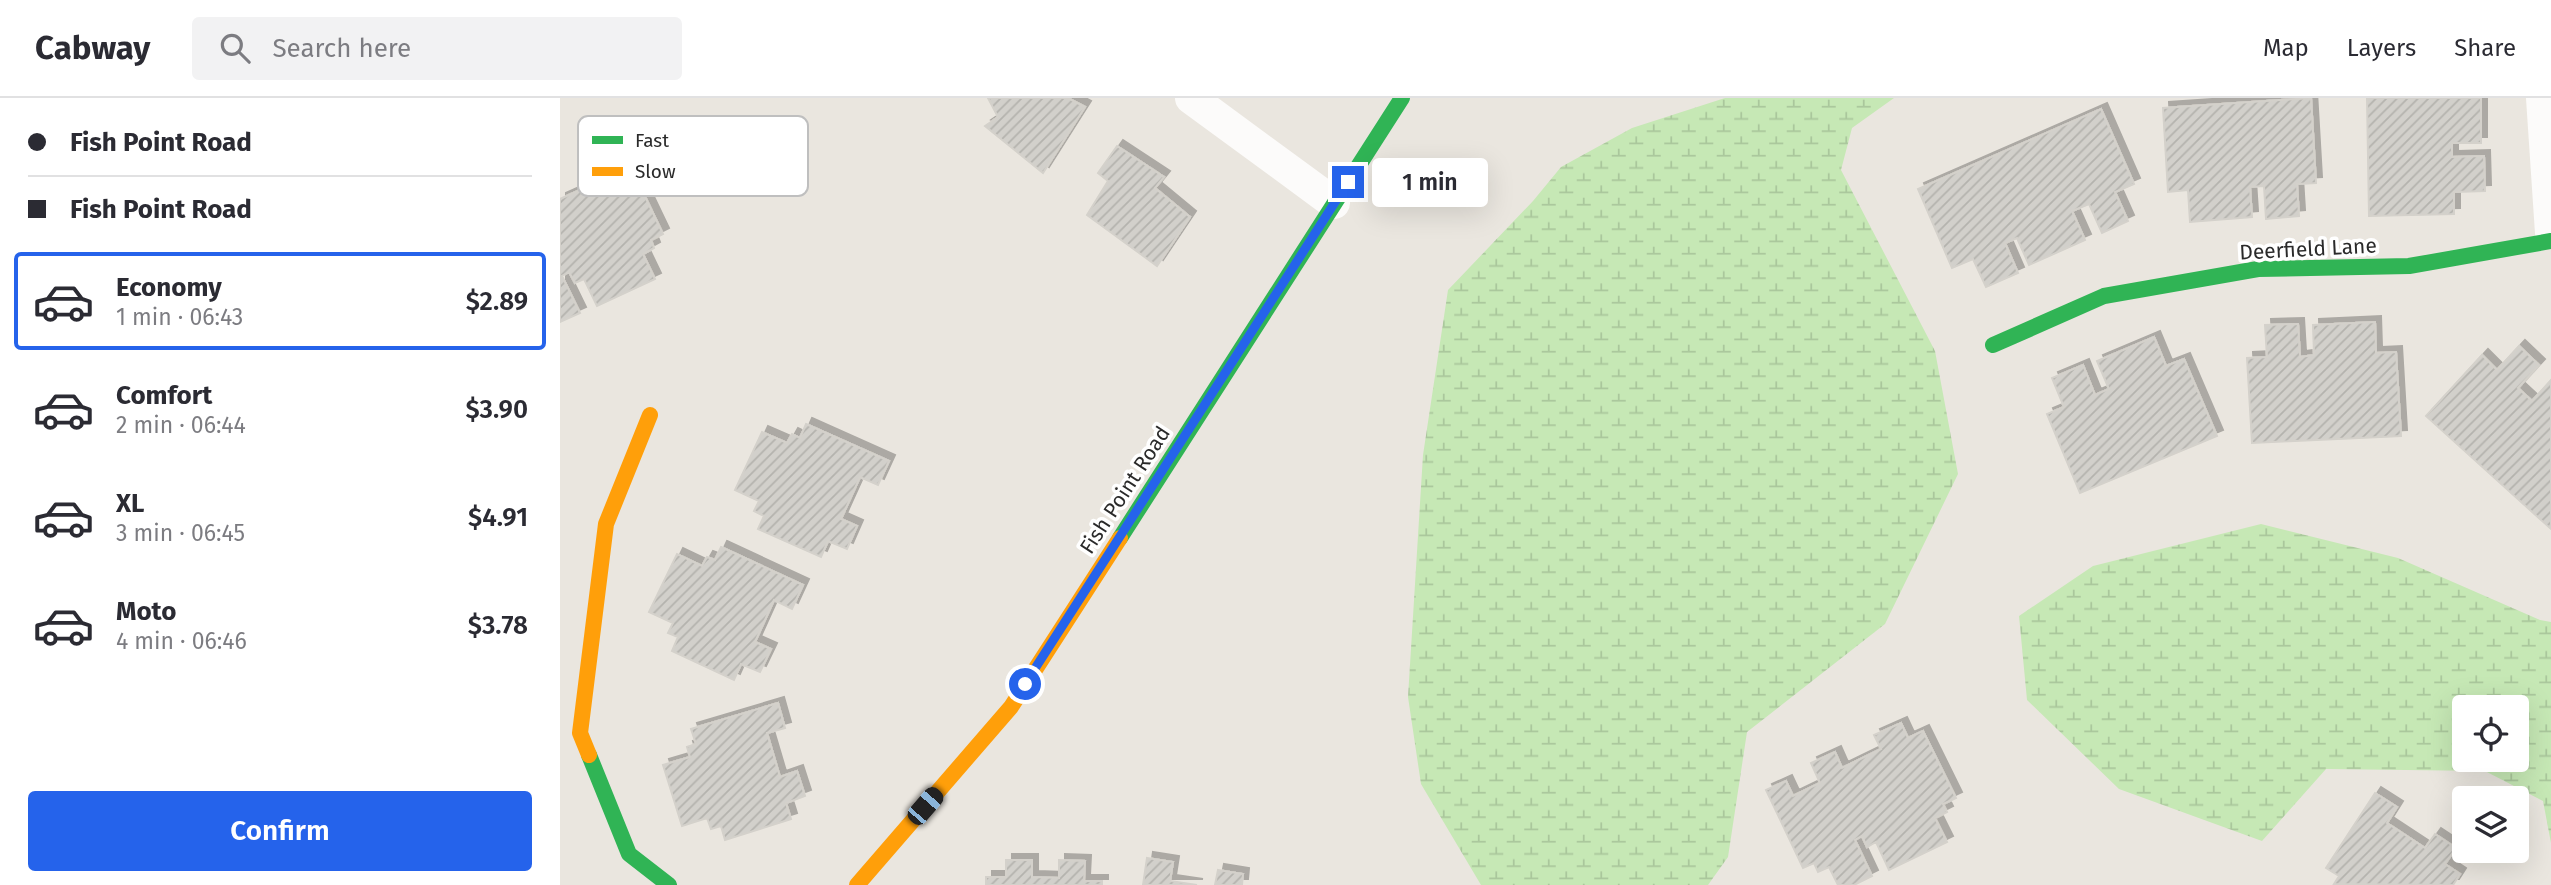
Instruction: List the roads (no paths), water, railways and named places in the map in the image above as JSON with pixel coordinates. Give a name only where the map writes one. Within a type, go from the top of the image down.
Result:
[{"type":"street","points":[[1191,98],[1334,203]]},
{"type":"street","name":"Fish Point Road","points":[[857,885],[1011,707],[1402,98]]},
{"type":"street","points":[[2542,98],[2551,233]]},
{"type":"street","name":"Deerfield Lane","points":[[1993,345],[2104,296],[2258,269],[2409,266],[2551,241]]},
{"type":"street","points":[[650,415],[606,524],[580,733],[629,854],[669,885]]}]
